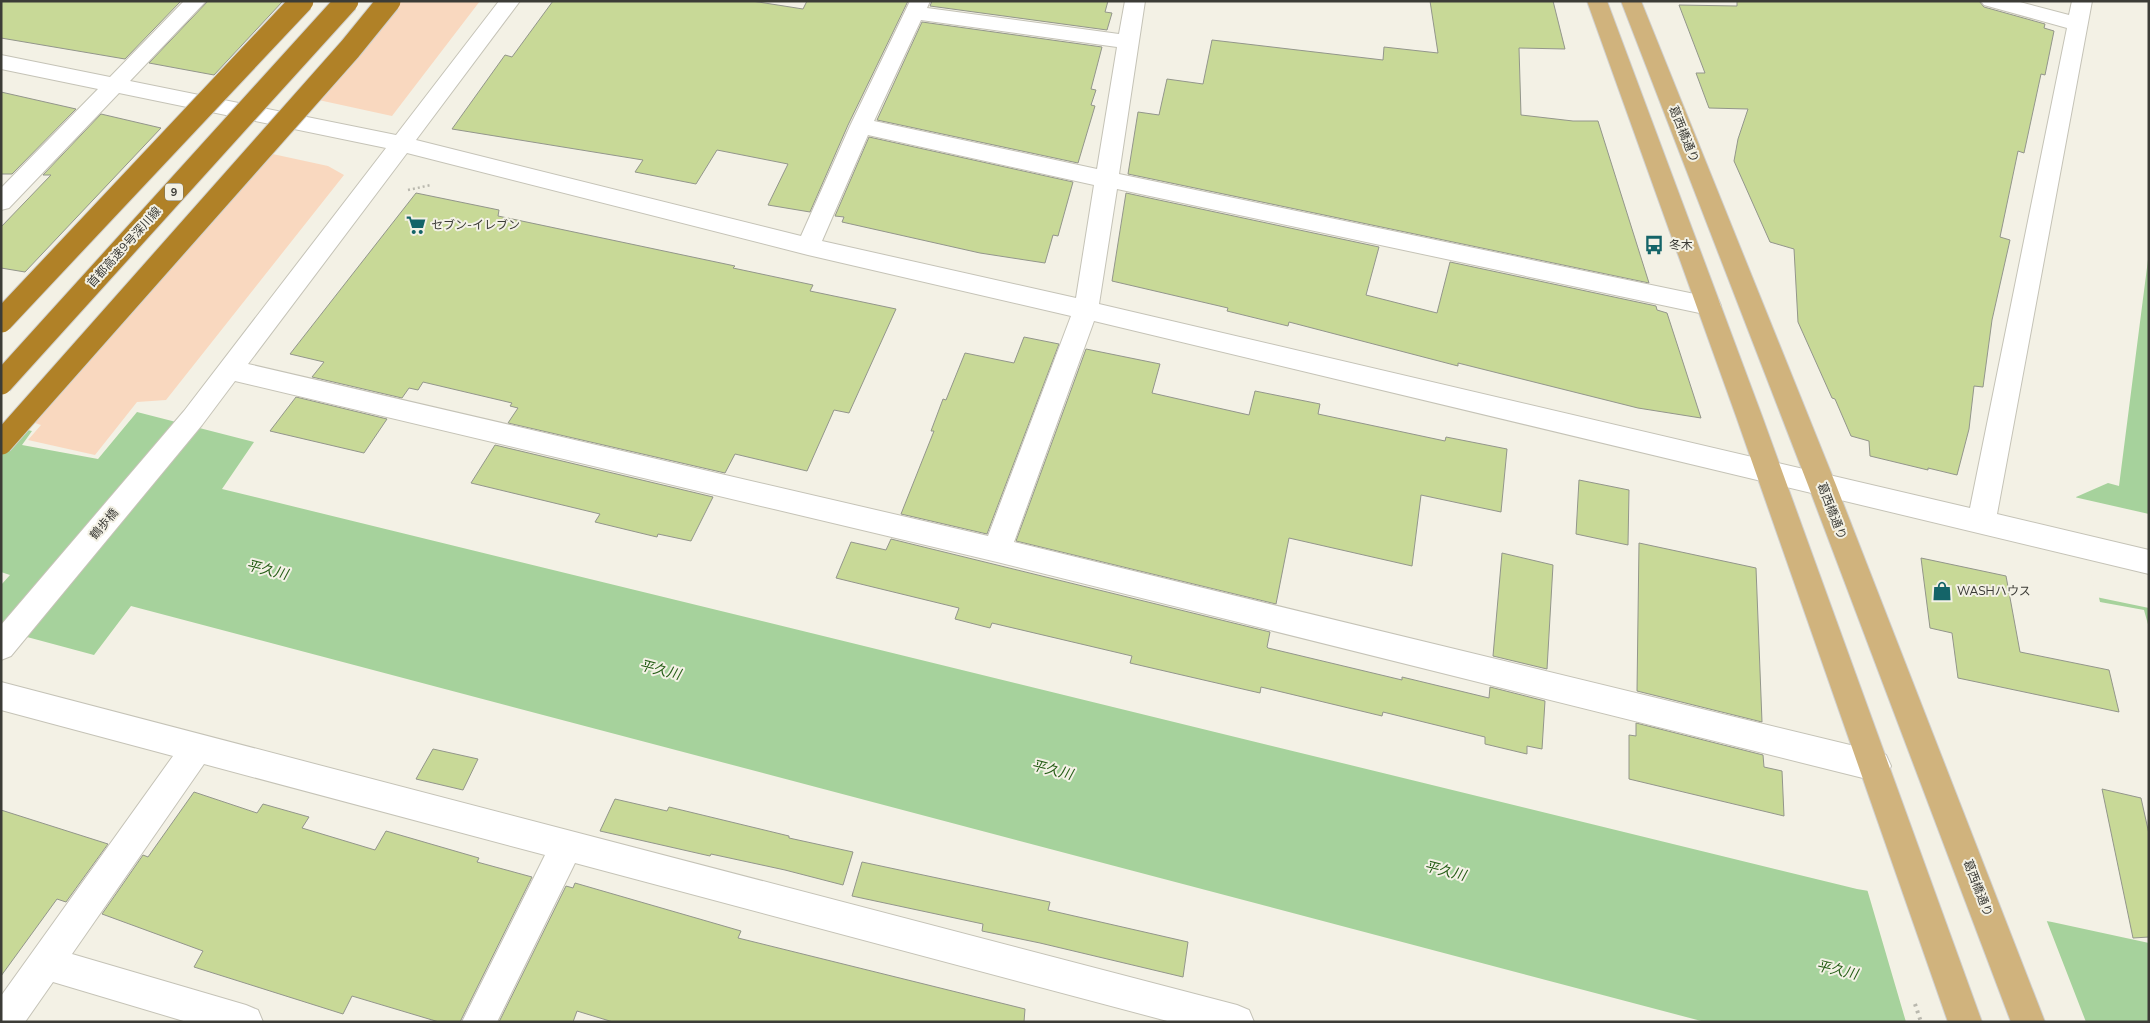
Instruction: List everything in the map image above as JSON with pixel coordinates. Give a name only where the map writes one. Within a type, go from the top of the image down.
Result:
[{"type":"highway","points":[[1,321],[302,1]]},
{"type":"highway","name":"首都高速9号深川線","points":[[1,364],[329,1]]},
{"type":"highway","name":"首都高速9号深川線","points":[[1,383],[347,1]]},
{"type":"highway","points":[[1,443],[350,49],[389,1]]},
{"type":"main road","points":[[1597,1],[1876,766],[1965,1022]]},
{"type":"main road","name":"葛西橋通り","points":[[1631,1],[1822,485],[1970,866],[2028,1022]]},
{"type":"street","points":[[1,202],[196,1]]},
{"type":"street","name":"鶴歩橋","points":[[8,639],[193,418],[510,1]]},
{"type":"street","points":[[997,550],[1086,310],[1105,180],[1135,1]]},
{"type":"street","points":[[1981,523],[2080,13],[1991,1]]},
{"type":"street","points":[[808,246],[861,126],[917,7],[1128,42]]},
{"type":"street","points":[[1,62],[401,144],[808,246],[2149,562]]},
{"type":"street","points":[[861,126],[1105,180],[1709,306]]},
{"type":"street","points":[[230,370],[997,550],[1876,766]]},
{"type":"street","points":[[1,696],[1237,1022]]},
{"type":"street","points":[[4,1022],[198,747]]},
{"type":"street","points":[[479,1022],[566,845]]},
{"type":"street","points":[[46,962],[246,1022]]},
{"type":"path","points":[[402,192],[428,184],[438,186]]},
{"type":"shaded area","points":[[399,1],[480,1],[392,116],[314,99]]},
{"type":"shaded area","points":[[268,153],[328,166],[344,175],[166,400],[137,402],[95,455],[28,440],[41,425],[32,422]]},
{"type":"water","points":[[2149,252],[2149,628],[2144,610],[2100,602],[2076,497],[2108,483],[2119,486]]},
{"type":"water","name":"平久川","points":[[137,412],[254,442],[222,489],[1857,889],[2052,922],[2149,943],[2149,1022],[1705,1022],[131,606],[94,655],[1,630],[1,585],[10,575],[1,572],[1,424],[32,431],[22,445],[98,459]]},
{"type":"pier","points":[[2074,497],[2149,514],[2149,608],[2096,597]]},
{"type":"pier","points":[[1867,889],[2046,919],[2086,1022],[1906,1022]]},
{"type":"building","points":[[1,1],[181,1],[125,59],[1,38]]},
{"type":"building","points":[[208,1],[283,1],[214,75],[149,63]]},
{"type":"building","points":[[553,1],[752,1],[803,9],[807,1],[908,1],[848,125],[810,212],[768,205],[788,164],[717,150],[696,184],[635,172],[643,160],[452,129],[505,55],[512,57]]},
{"type":"building","points":[[932,1],[1108,1],[1105,12],[1112,13],[1107,30],[930,6]]},
{"type":"building","points":[[1430,1],[1553,1],[1565,49],[1519,48],[1521,115],[1573,121],[1598,121],[1649,283],[1128,174],[1138,112],[1159,115],[1167,79],[1203,84],[1212,40],[1383,60],[1384,47],[1438,53]]},
{"type":"building","points":[[1737,1],[1979,1],[1984,7],[2045,24],[2044,28],[2054,31],[2045,75],[2041,74],[2024,153],[2018,151],[2000,237],[2010,240],[1992,320],[1983,387],[1974,386],[1969,429],[1957,475],[1870,456],[1869,441],[1851,436],[1835,399],[1832,398],[1798,322],[1794,249],[1770,242],[1734,161],[1738,139],[1748,109],[1709,108],[1696,73],[1705,73],[1679,5],[1737,6]]},
{"type":"building","points":[[922,22],[1102,47],[1091,89],[1096,90],[1091,105],[1095,106],[1078,163],[877,120]]},
{"type":"building","points":[[1,92],[76,109],[12,174],[1,174]]},
{"type":"building","points":[[101,114],[161,128],[25,272],[1,268],[1,227],[51,175],[43,175]]},
{"type":"building","points":[[869,137],[1073,182],[1058,236],[1053,235],[1045,263],[980,253],[842,222],[844,217],[835,216]]},
{"type":"building","points":[[416,193],[499,210],[498,216],[735,266],[733,268],[813,285],[810,291],[896,309],[849,413],[834,410],[807,471],[735,454],[725,473],[508,423],[518,408],[510,406],[512,403],[423,382],[418,390],[409,388],[402,398],[312,377],[324,362],[290,354]]},
{"type":"building","points":[[1126,193],[1379,247],[1366,295],[1437,313],[1450,262],[1656,306],[1657,310],[1667,313],[1701,418],[1638,408],[1458,363],[1458,366],[1289,322],[1288,326],[1227,311],[1228,308],[1112,281]]},
{"type":"building","points":[[1024,337],[1059,344],[987,534],[901,514],[934,431],[931,431],[943,399],[946,400],[965,353],[1014,363]]},
{"type":"building","points":[[1086,349],[1160,364],[1152,393],[1249,415],[1255,391],[1320,404],[1318,414],[1445,441],[1446,437],[1507,449],[1501,512],[1421,495],[1412,566],[1289,538],[1276,604],[1016,541]]},
{"type":"building","points":[[296,397],[387,419],[364,453],[270,431]]},
{"type":"building","points":[[495,445],[713,497],[691,541],[658,534],[657,537],[595,522],[600,514],[471,483]]},
{"type":"building","points":[[1579,480],[1629,490],[1628,545],[1576,534]]},
{"type":"building","points":[[891,539],[1270,632],[1268,648],[1402,680],[1402,677],[1489,698],[1490,687],[1545,701],[1542,749],[1527,746],[1527,754],[1485,744],[1485,737],[1383,712],[1382,716],[1261,687],[1260,693],[1130,663],[1132,656],[992,623],[990,628],[955,619],[959,608],[836,578],[851,542],[886,550]]},
{"type":"building","points":[[1639,543],[1756,568],[1762,722],[1637,691]]},
{"type":"building","points":[[1502,553],[1553,565],[1547,669],[1493,656]]},
{"type":"building","points":[[1921,558],[2006,576],[2020,652],[2109,670],[2119,712],[1958,678],[1952,633],[1930,628]]},
{"type":"building","points":[[1636,723],[1763,755],[1764,767],[1782,771],[1784,816],[1629,779],[1629,735],[1636,736]]},
{"type":"building","points":[[433,749],[478,759],[463,790],[416,779]]},
{"type":"building","points":[[2102,789],[2141,798],[2149,834],[2149,937],[2133,938]]},
{"type":"building","points":[[194,792],[257,813],[263,804],[309,817],[302,828],[375,850],[386,831],[479,858],[477,862],[532,877],[460,1022],[439,1022],[352,996],[343,1014],[194,967],[203,951],[102,914],[143,855],[148,857]]},
{"type":"building","points":[[615,799],[667,811],[669,807],[789,836],[789,838],[853,852],[843,885],[785,870],[711,854],[710,856],[600,831]]},
{"type":"building","points":[[1,810],[108,844],[66,902],[57,899],[1,976]]},
{"type":"building","points":[[862,862],[1050,902],[1048,910],[1188,942],[1183,977],[982,931],[983,924],[852,896]]},
{"type":"building","points":[[575,883],[741,931],[738,938],[1025,1009],[1024,1022],[613,1022],[577,1011],[573,1022],[499,1022],[566,886],[573,888]]},
{"type":"place","name":"セブン-イレブン","points":[[416,225]]},
{"type":"place","name":"冬木","points":[[1654,245]]},
{"type":"place","name":"WASHハウス","points":[[1942,591]]}]
